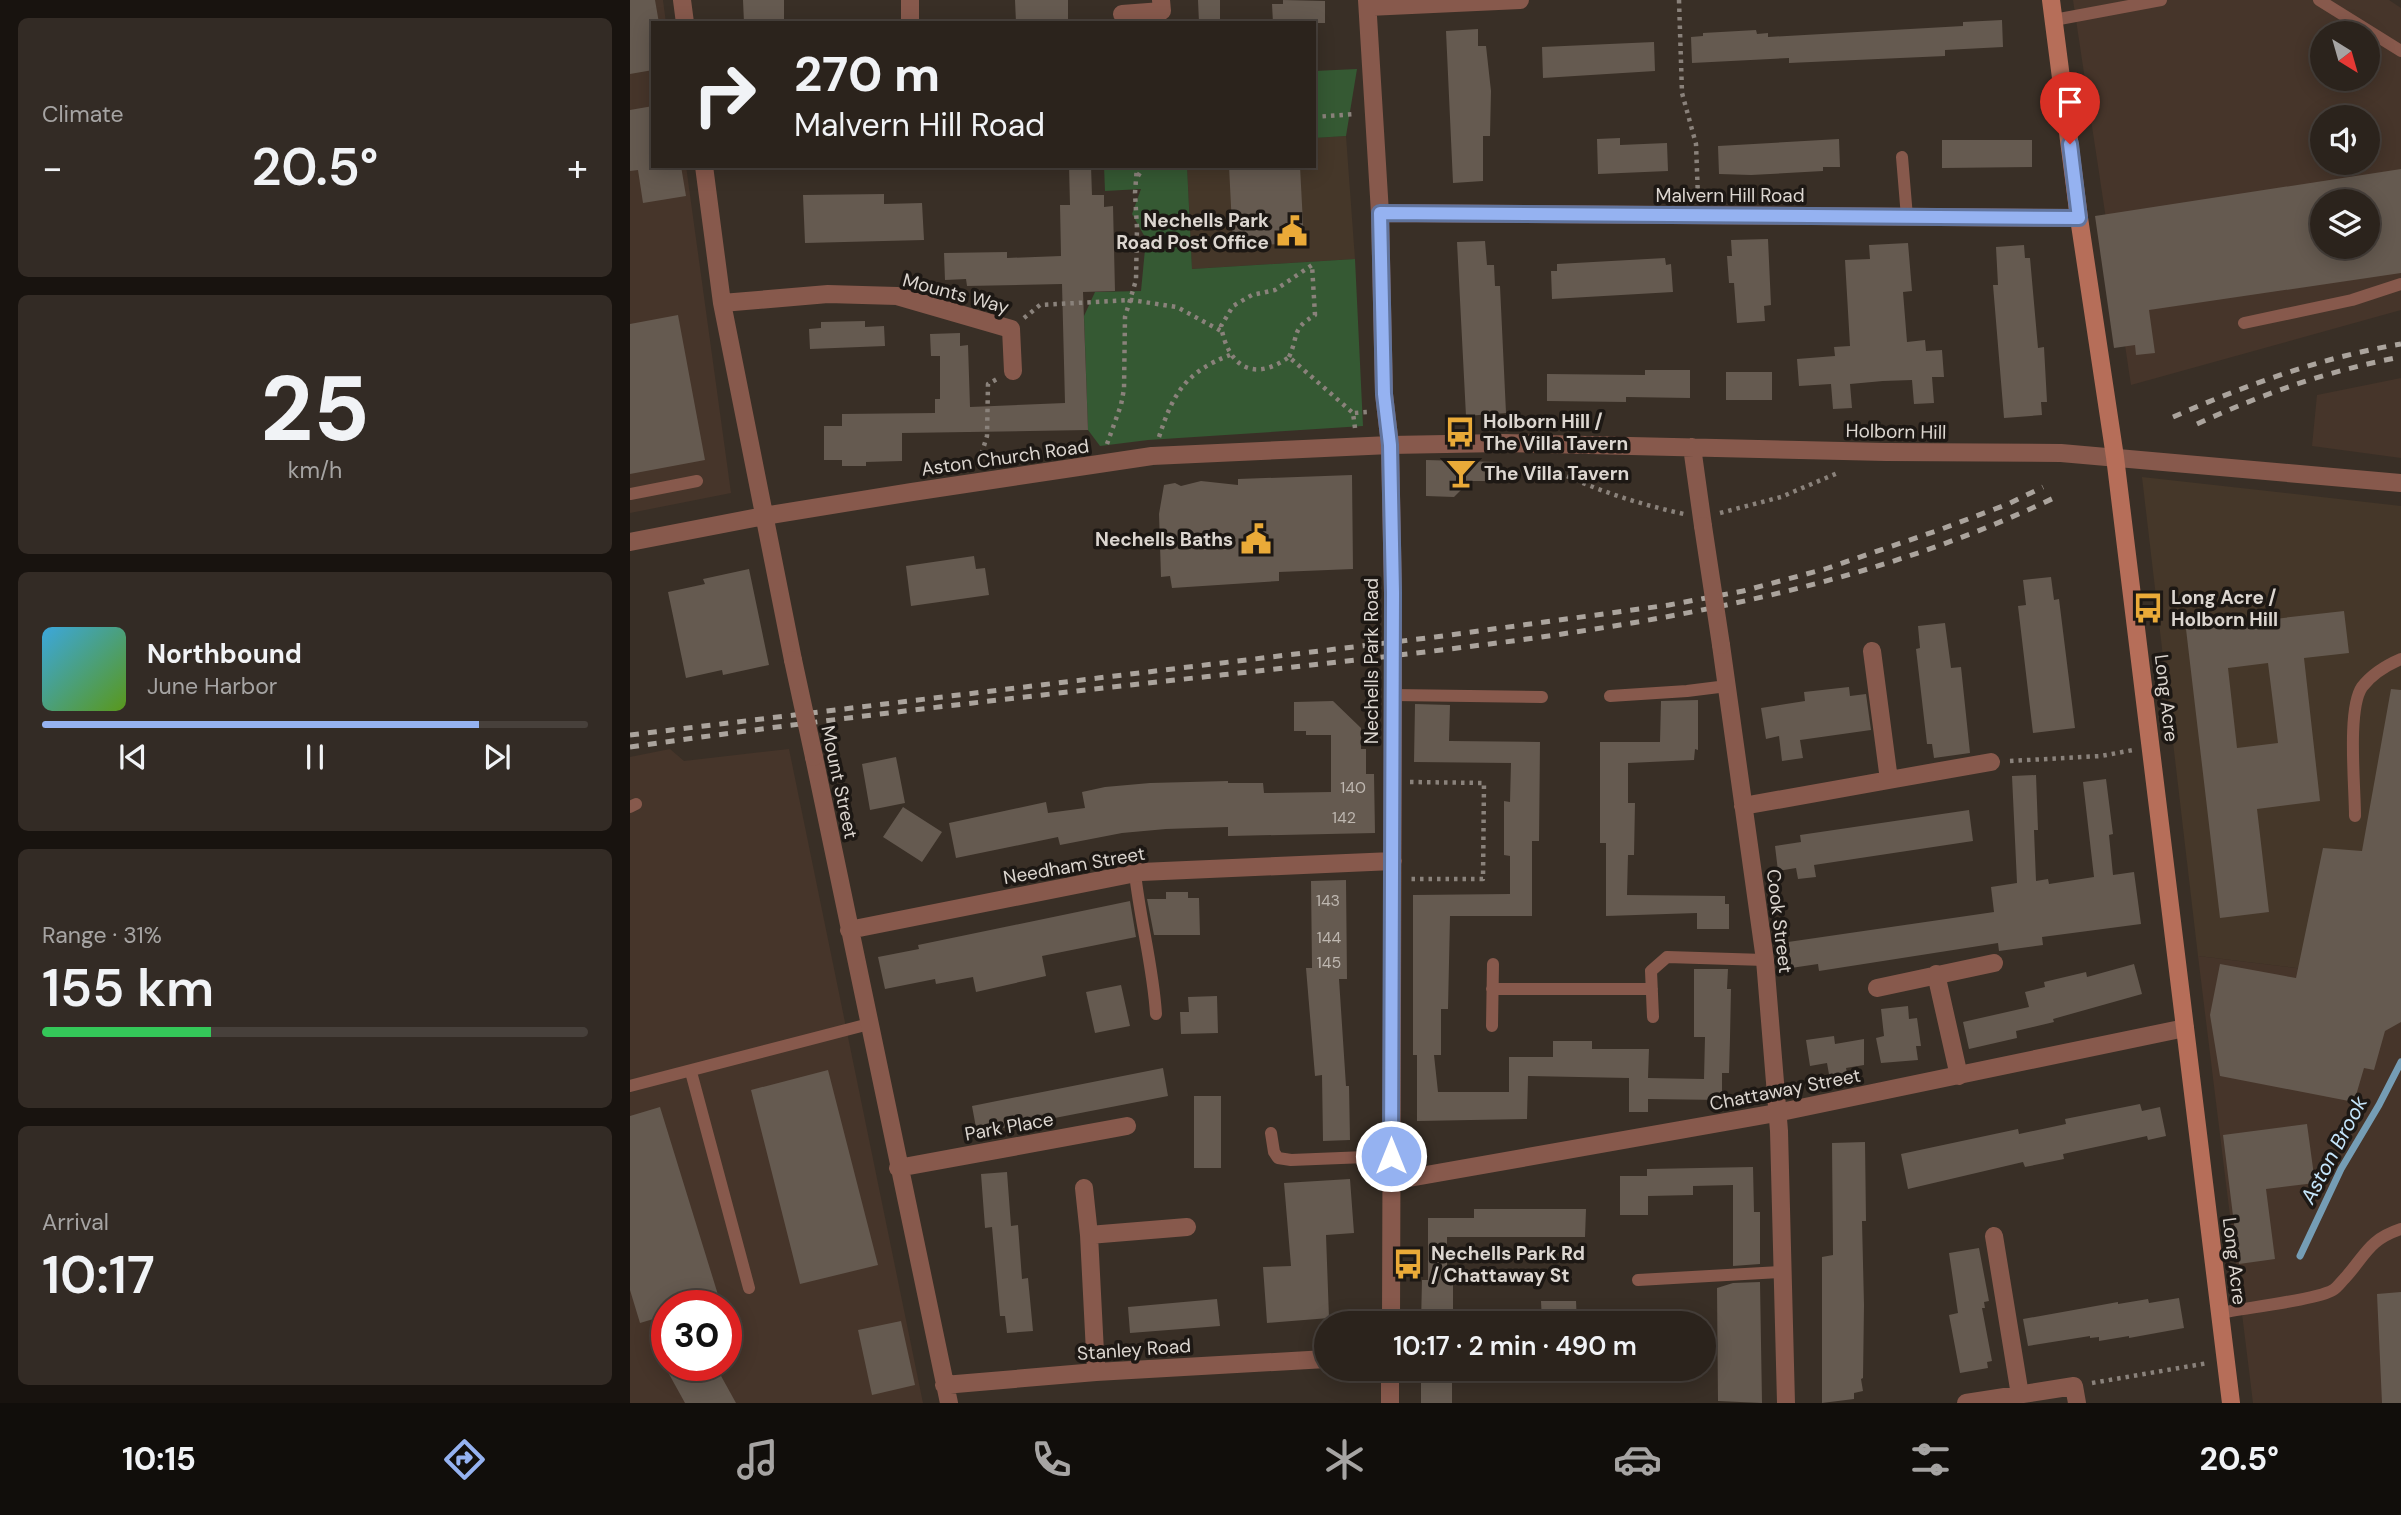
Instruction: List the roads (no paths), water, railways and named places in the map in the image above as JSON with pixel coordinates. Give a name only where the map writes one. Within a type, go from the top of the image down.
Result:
[{"type":"street","points":[[681,0],[685,21]]},
{"type":"street","points":[[910,0],[910,21]]},
{"type":"street","points":[[1122,14],[1162,11],[1161,0]]},
{"type":"street","points":[[1367,4],[1520,0]]},
{"type":"street","name":"Long Acre","points":[[2050,0],[2115,457],[2231,1403]]},
{"type":"street","name":"Nechells Park Road","points":[[1367,4],[1380,213],[1393,593],[1391,1311]]},
{"type":"street","name":"Mount Street","points":[[704,168],[722,303],[764,516],[949,1403]]},
{"type":"street","name":"Malvern Hill Road","points":[[1380,213],[2079,218]]},
{"type":"street","name":"Mounts Way","points":[[722,303],[828,294],[897,296],[1011,329],[1013,370]]},
{"type":"street","name":"Holborn Hill","points":[[1390,445],[1502,443],[2061,453],[2401,483]]},
{"type":"street","name":"Aston Church Road","points":[[630,542],[764,516],[1153,456],[1390,445]]},
{"type":"street","name":"Cook Street","points":[[1692,447],[1765,960],[1779,1131],[1786,1403]]},
{"type":"street","points":[[1872,651],[1889,780]]},
{"type":"street","points":[[1743,806],[1991,762]]},
{"type":"street","name":"Needham Street","points":[[849,930],[1135,873],[1393,870]]},
{"type":"street","points":[[1877,988],[1994,962]]},
{"type":"street","points":[[1936,975],[1959,1076]]},
{"type":"street","name":"Chattaway Street","points":[[1392,1181],[1776,1113],[2185,1028]]},
{"type":"street","name":"Park Place","points":[[898,1168],[1127,1126]]},
{"type":"street","points":[[1084,1188],[1096,1372]]},
{"type":"street","points":[[1089,1235],[1187,1227]]},
{"type":"street","points":[[1994,1236],[2020,1395]]},
{"type":"street","name":"Stanley Road","points":[[944,1385],[1096,1372],[1314,1360]]},
{"type":"street","points":[[1390,1381],[1390,1403]]},
{"type":"street","points":[[1966,1403],[2020,1395],[2076,1394]]},
{"type":"lane","points":[[2053,20],[2161,0]]},
{"type":"lane","points":[[2319,0],[2401,51]]},
{"type":"lane","points":[[1902,158],[1907,217]]},
{"type":"lane","points":[[2244,323],[2352,300],[2401,284]]},
{"type":"lane","points":[[630,494],[697,481]]},
{"type":"lane","points":[[2356,816],[2354,708],[2362,688],[2383,667],[2401,659]]},
{"type":"lane","points":[[1610,696],[1727,686]]},
{"type":"lane","points":[[1393,688],[1542,697]]},
{"type":"lane","points":[[1135,873],[1140,918],[1154,981],[1156,1014]]},
{"type":"lane","points":[[1653,1017],[1651,971],[1667,957],[1765,960]]},
{"type":"lane","points":[[1492,1026],[1493,964]]},
{"type":"lane","points":[[1493,989],[1652,989]]},
{"type":"lane","points":[[630,1086],[869,1024]]},
{"type":"lane","points":[[691,1072],[749,1288]]},
{"type":"lane","points":[[1271,1133],[1274,1152],[1278,1158],[1291,1160],[1391,1156]]},
{"type":"lane","points":[[2220,1312],[2311,1297],[2333,1290],[2354,1269],[2367,1248],[2385,1234],[2401,1229]]},
{"type":"lane","points":[[1638,1280],[1782,1272]]},
{"type":"waterway","name":"Aston Brook","points":[[2300,1256],[2341,1169],[2401,1062]]},
{"type":"railway","points":[[2173,417],[2285,373],[2343,356],[2401,344]]},
{"type":"railway","points":[[2197,424],[2297,384],[2401,357]]},
{"type":"railway","points":[[630,735],[1435,637],[1669,605],[1743,591],[1825,569],[1939,530],[2008,504],[2043,487]]},
{"type":"railway","points":[[630,747],[957,705],[1483,645],[1681,614],[1778,593],[1874,567],[1968,535],[2060,495]]},
{"type":"place","name":"Nechells Park Road Post Office","points":[[1292,231]]},
{"type":"place","name":"Holborn Hill / The Villa Tavern","points":[[1460,432]]},
{"type":"place","name":"The Villa Tavern","points":[[1461,473]]},
{"type":"place","name":"Nechells Baths","points":[[1256,539]]},
{"type":"place","name":"Long Acre / Holborn Hill","points":[[2148,608]]},
{"type":"place","name":"Nechells Park Rd / Chattaway St","points":[[1408,1264]]}]
